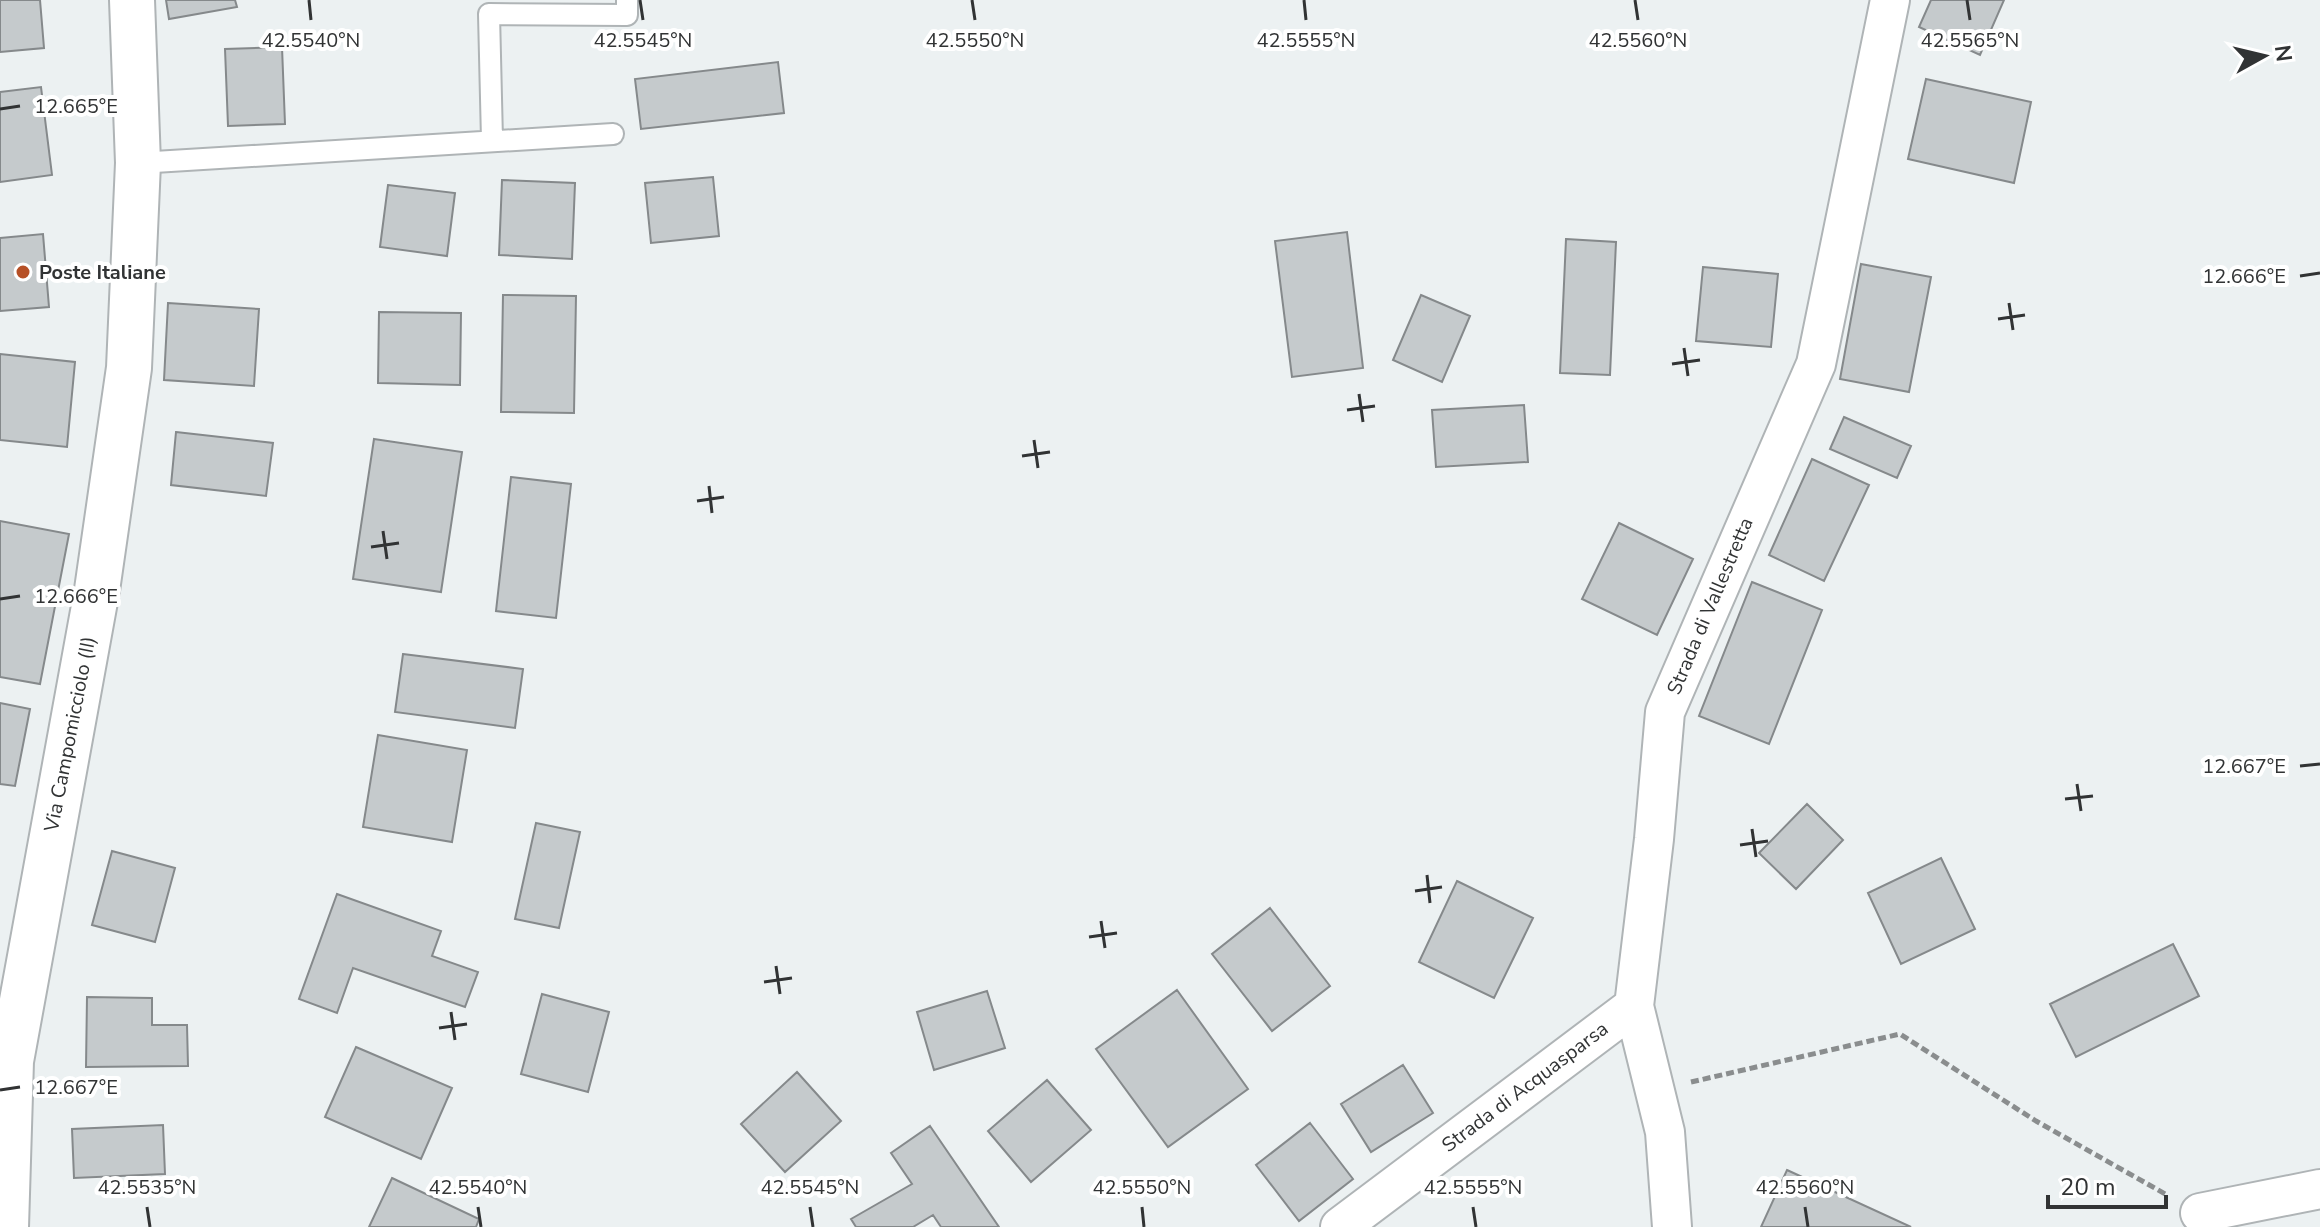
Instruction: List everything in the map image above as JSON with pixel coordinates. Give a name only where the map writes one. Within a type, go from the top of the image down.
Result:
[{"type":"main road","name":"Via Campomicciolo (II)","points":[[4,1219],[11,1061],[97,590],[129,368],[138,163],[132,0]]},
{"type":"street","name":"Strada di Vallestretta","points":[[1672,1227],[1665,1132],[1634,1006],[1665,712],[1816,364],[1890,0]]},
{"type":"street","name":"Strada di Acquasparsa","points":[[1340,1227],[1634,1006]]},
{"type":"street","points":[[2200,1213],[2320,1189]]},
{"type":"lane","points":[[492,140],[489,14],[627,15],[627,0]]},
{"type":"lane","points":[[138,163],[613,134]]},
{"type":"path","points":[[1654,1090],[1900,1034],[2036,1121],[2200,1213]]},
{"type":"building","points":[[0,0],[40,0],[44,48],[0,52]]},
{"type":"building","points":[[166,0],[235,0],[237,7],[169,19]]},
{"type":"building","points":[[1931,0],[2004,0],[1980,55],[1919,27]]},
{"type":"building","points":[[282,47],[285,124],[228,126],[225,49]]},
{"type":"building","points":[[778,62],[784,113],[641,129],[635,79]]},
{"type":"building","points":[[1926,79],[2031,102],[2014,183],[1908,159]]},
{"type":"building","points":[[41,87],[52,175],[0,182],[0,92]]},
{"type":"building","points":[[713,177],[719,236],[651,243],[645,183]]},
{"type":"building","points":[[502,180],[575,183],[572,259],[499,255]]},
{"type":"building","points":[[388,185],[455,193],[447,256],[380,247]]},
{"type":"building","points":[[1347,232],[1363,368],[1292,377],[1275,241]]},
{"type":"building","name":"Poste Italiane","points":[[43,234],[49,307],[0,311],[0,238]]},
{"type":"building","points":[[1566,239],[1616,242],[1610,375],[1560,373]]},
{"type":"building","points":[[1861,264],[1931,277],[1909,392],[1840,379]]},
{"type":"building","points":[[1703,267],[1778,274],[1771,347],[1696,341]]},
{"type":"building","points":[[503,295],[576,296],[574,413],[501,412]]},
{"type":"building","points":[[1421,295],[1470,316],[1442,382],[1393,360]]},
{"type":"building","points":[[168,303],[259,309],[254,386],[164,380]]},
{"type":"building","points":[[379,312],[461,313],[460,385],[378,383]]},
{"type":"building","points":[[0,354],[75,362],[67,447],[0,440]]},
{"type":"building","points":[[1524,405],[1528,462],[1436,467],[1432,410]]},
{"type":"building","points":[[1844,417],[1911,446],[1897,478],[1830,449]]},
{"type":"building","points":[[176,432],[273,443],[266,496],[171,485]]},
{"type":"building","points":[[374,439],[462,452],[441,592],[353,579]]},
{"type":"building","points":[[1812,459],[1869,485],[1824,581],[1769,555]]},
{"type":"building","points":[[511,477],[571,484],[556,618],[496,611]]},
{"type":"building","points":[[0,521],[69,534],[40,684],[0,677]]},
{"type":"building","points":[[1619,523],[1693,559],[1657,635],[1582,599]]},
{"type":"building","points":[[1752,582],[1822,610],[1769,744],[1699,716]]},
{"type":"building","points":[[403,654],[523,669],[515,728],[395,712]]},
{"type":"building","points":[[0,703],[30,709],[15,786],[0,784]]},
{"type":"building","points":[[378,735],[467,750],[452,842],[363,827]]},
{"type":"building","points":[[1807,804],[1843,840],[1796,889],[1759,853]]},
{"type":"building","points":[[536,823],[580,832],[559,928],[515,919]]},
{"type":"building","points":[[112,851],[175,868],[155,942],[92,925]]},
{"type":"building","points":[[1941,858],[1975,929],[1901,964],[1868,893]]},
{"type":"building","points":[[1457,881],[1533,918],[1494,998],[1419,962]]},
{"type":"building","points":[[337,894],[441,931],[432,956],[478,972],[465,1007],[353,968],[337,1013],[299,999]]},
{"type":"building","points":[[1270,908],[1330,986],[1272,1031],[1212,954]]},
{"type":"building","points":[[2173,944],[2199,996],[2076,1057],[2050,1004]]},
{"type":"building","points":[[1177,990],[1248,1089],[1168,1147],[1096,1049]]},
{"type":"building","points":[[987,991],[1005,1048],[934,1070],[917,1012]]},
{"type":"building","points":[[542,994],[609,1012],[588,1092],[521,1074]]},
{"type":"building","points":[[87,997],[152,998],[152,1025],[187,1025],[188,1066],[86,1067]]},
{"type":"building","points":[[356,1047],[452,1088],[421,1159],[325,1117]]},
{"type":"building","points":[[1403,1065],[1433,1113],[1371,1152],[1341,1104]]},
{"type":"building","points":[[797,1072],[841,1121],[785,1172],[741,1124]]},
{"type":"building","points":[[1047,1080],[1091,1130],[1031,1182],[988,1131]]},
{"type":"building","points":[[1310,1123],[1353,1179],[1299,1221],[1256,1165]]},
{"type":"building","points":[[163,1125],[165,1174],[74,1178],[72,1129]]},
{"type":"building","points":[[930,1126],[999,1227],[941,1227],[933,1215],[913,1227],[856,1227],[851,1219],[912,1184],[891,1153]]},
{"type":"building","points":[[1787,1170],[1911,1227],[1761,1227]]},
{"type":"building","points":[[392,1178],[479,1219],[476,1227],[369,1227]]},
{"type":"place","name":"Poste Italiane","points":[[23,272]]}]
